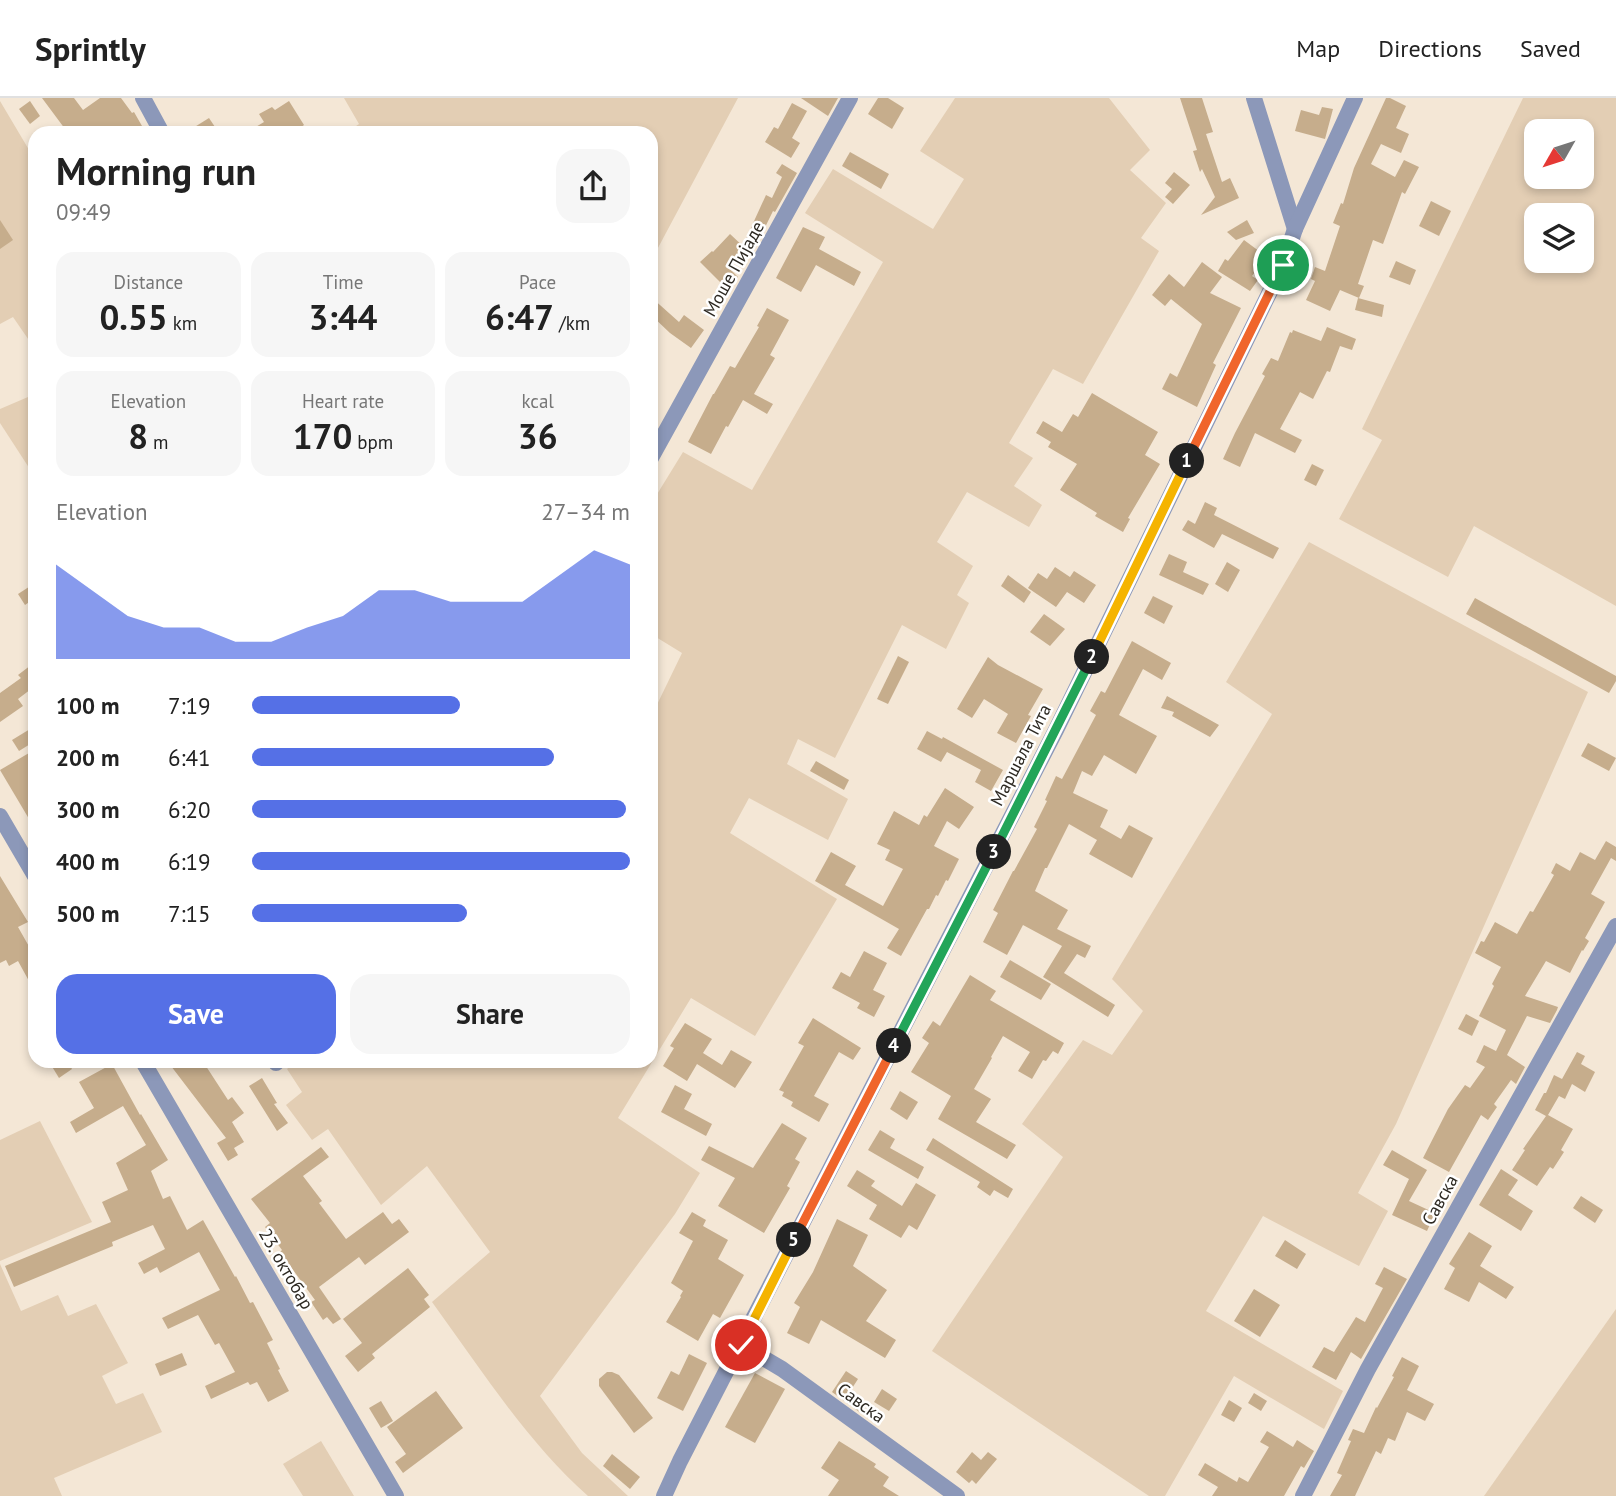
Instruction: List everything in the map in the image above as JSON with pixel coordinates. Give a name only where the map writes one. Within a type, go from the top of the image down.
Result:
[{"type":"street","points":[[143,98],[158,126]]},
{"type":"street","name":"Моше Пијаде","points":[[658,445],[850,98]]},
{"type":"street","points":[[1254,98],[1295,229]]},
{"type":"street","name":"Маршала Тита","points":[[664,1496],[1062,717],[1283,265],[1295,229],[1356,98]]},
{"type":"street","points":[[0,816],[28,864]]},
{"type":"street","name":"Савска","points":[[1303,1496],[1368,1369],[1616,926]]},
{"type":"street","name":"23. октобар","points":[[147,1068],[396,1496]]},
{"type":"street","name":"Савска","points":[[741,1345],[782,1369],[957,1496]]},
{"type":"shaded area","points":[[344,98],[738,98],[658,248],[658,126],[356,126],[359,124]]},
{"type":"shaded area","points":[[955,98],[1109,98],[1150,150],[1130,170],[1166,203],[1141,238],[1159,251],[1083,384],[1053,369],[1009,443],[1033,458],[1014,486],[1042,505],[1029,527],[967,492],[937,542],[973,566],[957,595],[969,603],[946,649],[902,625],[835,758],[798,739],[787,764],[848,799],[828,840],[749,798],[730,833],[837,899],[755,1036],[691,998],[658,1052],[658,703],[682,653],[658,638],[658,493],[683,452],[752,490],[883,262],[805,213],[833,169],[933,229],[964,179],[920,151]]},
{"type":"shaded area","points":[[1523,98],[1616,98],[1616,606],[1474,526],[1448,577],[1339,519],[1382,440],[1362,429]]},
{"type":"shaded area","points":[[0,101],[28,148],[28,339],[13,317],[0,324]]},
{"type":"shaded area","points":[[28,397],[28,466],[0,423],[0,409]]},
{"type":"shaded area","points":[[1309,542],[1588,692],[1396,1124],[1358,1193],[1388,1211],[1359,1266],[1263,1216],[1206,1311],[1343,1391],[1324,1429],[1234,1376],[1165,1496],[1149,1496],[932,1351],[1063,1157],[1022,1124],[1083,1040],[1112,1055],[1143,1011],[1112,979],[1272,714],[1226,682]]},
{"type":"shaded area","points":[[648,1068],[618,1118],[700,1173],[675,1214],[540,1396],[582,1453],[628,1496],[588,1496],[566,1475],[524,1428],[432,1302],[490,1252],[427,1166],[381,1205],[328,1129],[312,1140],[286,1105],[302,1092],[287,1069]]},
{"type":"shaded area","points":[[40,1121],[92,1222],[0,1261],[0,1140]]},
{"type":"shaded area","points":[[0,1264],[21,1311],[58,1295],[68,1316],[96,1304],[128,1363],[102,1376],[116,1404],[143,1393],[162,1432],[54,1478],[62,1496],[0,1496]]},
{"type":"shaded area","points":[[1616,1309],[1616,1496],[1484,1496]]},
{"type":"shaded area","points":[[321,1441],[354,1496],[303,1496],[283,1464]]},
{"type":"building","points":[[42,98],[74,98],[83,110],[100,98],[121,98],[142,126],[63,126]]},
{"type":"building","points":[[801,98],[838,98],[828,116]]},
{"type":"building","points":[[878,98],[888,98],[904,108],[892,129],[868,114]]},
{"type":"building","points":[[1180,98],[1202,98],[1213,132],[1206,134],[1222,182],[1230,178],[1239,198],[1201,215],[1215,197],[1202,169],[1200,172],[1193,151],[1197,150]]},
{"type":"building","points":[[1386,98],[1406,106],[1396,128],[1409,134],[1401,153],[1381,144],[1371,164],[1395,177],[1404,160],[1419,167],[1405,194],[1402,192],[1383,244],[1373,240],[1358,284],[1364,286],[1359,298],[1340,290],[1330,311],[1306,300],[1315,281],[1311,279],[1315,267],[1325,271],[1340,226],[1333,223],[1341,203],[1343,204],[1354,168]]},
{"type":"building","points":[[30,101],[40,116],[30,124],[19,109]]},
{"type":"building","points":[[289,101],[304,125],[257,126],[264,122],[259,114],[272,107],[275,110]]},
{"type":"building","points":[[792,103],[807,111],[792,138],[800,143],[791,158],[765,142],[774,127],[778,129]]},
{"type":"building","points":[[1322,107],[1333,109],[1325,139],[1295,131],[1301,110],[1319,115]]},
{"type":"building","points":[[209,118],[214,126],[196,126]]},
{"type":"building","points":[[850,152],[889,174],[881,189],[842,166]]},
{"type":"building","points":[[782,164],[797,173],[775,212],[773,211],[755,248],[744,243],[766,195],[772,198],[782,177],[776,173]]},
{"type":"building","points":[[1174,172],[1190,185],[1173,204],[1165,197],[1172,189],[1165,183]]},
{"type":"building","points":[[1431,201],[1451,211],[1439,236],[1419,226]]},
{"type":"building","points":[[0,220],[13,240],[0,249]]},
{"type":"building","points":[[1247,220],[1254,233],[1236,240],[1227,232]]},
{"type":"building","points":[[803,227],[825,237],[819,249],[861,272],[854,286],[816,265],[801,292],[776,278]]},
{"type":"building","points":[[730,234],[745,248],[728,267],[738,277],[726,288],[700,262]]},
{"type":"building","points":[[1244,240],[1267,257],[1252,276],[1258,280],[1250,291],[1218,271],[1225,259],[1228,261]]},
{"type":"building","points":[[1396,261],[1416,270],[1410,285],[1389,277]]},
{"type":"building","points":[[1202,262],[1222,277],[1210,293],[1241,308],[1213,363],[1216,365],[1197,407],[1162,389],[1170,373],[1177,377],[1202,324],[1171,299],[1165,306],[1152,295],[1169,274],[1184,287]]},
{"type":"building","points":[[1358,298],[1384,305],[1382,317],[1355,310]]},
{"type":"building","points":[[658,303],[679,322],[684,315],[704,330],[691,348],[658,322]]},
{"type":"building","points":[[767,308],[789,320],[770,355],[775,358],[754,394],[773,404],[767,414],[743,400],[711,454],[688,442],[730,366],[735,368]]},
{"type":"building","points":[[1327,327],[1356,339],[1352,350],[1340,346],[1330,372],[1327,371],[1313,399],[1300,392],[1280,429],[1302,440],[1295,453],[1255,433],[1240,467],[1223,459],[1265,376],[1262,374],[1271,358],[1278,361],[1290,332],[1293,330],[1321,341]]},
{"type":"building","points":[[1092,393],[1158,432],[1145,455],[1160,464],[1128,518],[1130,519],[1123,532],[1095,516],[1097,513],[1060,490],[1077,464],[1048,447],[1051,442],[1036,433],[1043,421],[1062,432],[1073,414],[1078,417]]},
{"type":"building","points":[[1312,464],[1324,470],[1316,486],[1304,480]]},
{"type":"building","points":[[1205,502],[1217,508],[1214,515],[1279,548],[1273,559],[1222,534],[1214,548],[1182,530],[1188,520],[1195,524]]},
{"type":"building","points":[[1169,554],[1187,562],[1183,572],[1209,584],[1203,595],[1159,575]]},
{"type":"building","points":[[1227,562],[1240,570],[1228,592],[1215,584]]},
{"type":"building","points":[[1055,567],[1070,577],[1074,571],[1096,585],[1084,603],[1067,592],[1056,607],[1028,588],[1038,573],[1047,579]]},
{"type":"building","points":[[1008,575],[1031,592],[1024,603],[1001,586]]},
{"type":"building","points":[[28,588],[28,603],[25,605],[18,594]]},
{"type":"building","points":[[1153,596],[1173,606],[1164,624],[1144,613]]},
{"type":"building","points":[[1475,598],[1616,676],[1609,693],[1466,614]]},
{"type":"building","points":[[1044,614],[1065,629],[1050,646],[1030,632]]},
{"type":"building","points":[[1132,641],[1171,663],[1162,680],[1143,669],[1119,715],[1157,736],[1136,774],[1104,755],[1092,776],[1082,771],[1073,793],[1108,810],[1100,827],[1121,839],[1129,825],[1153,838],[1132,878],[1089,854],[1097,840],[1069,824],[1035,891],[1068,910],[1057,929],[1091,946],[1085,958],[1077,954],[1064,973],[1115,1005],[1108,1017],[1043,977],[1062,946],[1023,925],[1007,955],[983,942],[998,913],[993,910],[1037,829],[1034,827],[1056,776],[1062,779],[1096,715],[1090,711],[1101,691],[1105,693]]},
{"type":"building","points":[[898,656],[909,662],[888,704],[877,699]]},
{"type":"building","points":[[988,657],[1043,689],[1016,743],[997,733],[1008,714],[984,699],[972,718],[957,709]]},
{"type":"building","points":[[28,667],[28,691],[18,699],[23,706],[0,722],[0,693],[21,678],[18,675]]},
{"type":"building","points":[[1167,696],[1219,725],[1210,737],[1172,716],[1174,712],[1161,708]]},
{"type":"building","points":[[28,730],[28,745],[19,751],[12,740]]},
{"type":"building","points":[[927,731],[1003,770],[991,791],[975,782],[981,770],[947,752],[941,762],[917,749]]},
{"type":"building","points":[[1588,743],[1616,758],[1609,771],[1581,756]]},
{"type":"building","points":[[28,754],[28,817],[0,770]]},
{"type":"building","points":[[816,761],[849,780],[844,790],[810,771]]},
{"type":"building","points":[[945,788],[974,807],[959,829],[947,821],[934,846],[959,859],[901,956],[887,948],[899,929],[815,881],[831,852],[856,866],[845,885],[883,906],[903,869],[885,860],[890,850],[877,844],[894,811],[919,825]]},
{"type":"building","points":[[1606,841],[1616,847],[1616,861],[1611,858],[1591,894],[1605,902],[1585,938],[1589,941],[1570,973],[1546,961],[1525,996],[1558,1007],[1557,1010],[1550,1023],[1527,1016],[1507,1055],[1525,1067],[1516,1084],[1511,1080],[1494,1104],[1497,1107],[1488,1120],[1481,1115],[1449,1172],[1423,1158],[1448,1109],[1465,1085],[1470,1088],[1485,1067],[1476,1062],[1484,1045],[1496,1051],[1506,1030],[1479,1016],[1501,967],[1475,953],[1495,922],[1517,934],[1554,875],[1551,873],[1556,863],[1570,871],[1580,852],[1595,860]]},
{"type":"building","points":[[0,876],[28,922],[18,927],[28,945],[28,979],[18,961],[9,966],[6,960],[0,963]]},
{"type":"building","points":[[864,951],[887,963],[873,990],[885,996],[874,1017],[857,1008],[860,1003],[832,988],[841,972],[850,977]]},
{"type":"building","points":[[1010,960],[1051,984],[1041,1000],[1000,977]]},
{"type":"building","points":[[970,975],[996,991],[990,1000],[1064,1043],[1058,1054],[1053,1051],[1046,1061],[1043,1060],[1032,1079],[1018,1071],[1030,1052],[1003,1036],[974,1089],[991,1099],[976,1122],[1016,1145],[1007,1159],[938,1119],[951,1096],[911,1072],[929,1043],[922,1038],[933,1021],[940,1026]]},
{"type":"building","points":[[1466,1014],[1479,1021],[1472,1036],[1458,1029]]},
{"type":"building","points":[[813,1018],[861,1048],[853,1060],[839,1052],[814,1096],[829,1104],[819,1122],[791,1106],[793,1102],[782,1096],[784,1092],[779,1090],[804,1046],[798,1043]]},
{"type":"building","points":[[685,1023],[712,1039],[703,1053],[722,1065],[731,1050],[752,1062],[735,1088],[697,1064],[687,1081],[663,1066],[674,1048],[670,1046]]},
{"type":"building","points":[[1577,1052],[1585,1056],[1581,1064],[1595,1072],[1585,1092],[1572,1084],[1565,1099],[1559,1096],[1548,1115],[1573,1129],[1561,1150],[1564,1152],[1537,1186],[1512,1170],[1546,1116],[1535,1110],[1544,1093],[1554,1075],[1562,1079]]},
{"type":"building","points":[[53,1068],[71,1068],[72,1069],[59,1078]]},
{"type":"building","points":[[105,1068],[114,1068],[168,1160],[151,1171],[163,1199],[170,1196],[187,1230],[203,1220],[273,1340],[267,1343],[289,1391],[268,1402],[257,1382],[250,1385],[248,1382],[211,1399],[205,1386],[235,1372],[219,1343],[215,1345],[198,1315],[168,1329],[162,1318],[220,1290],[199,1252],[160,1273],[157,1267],[144,1274],[138,1263],[165,1249],[153,1225],[112,1242],[113,1246],[14,1287],[5,1266],[111,1222],[102,1202],[128,1190],[116,1163],[146,1145],[123,1106],[76,1133],[70,1122],[94,1108],[79,1082]]},
{"type":"building","points":[[173,1068],[207,1068],[228,1100],[232,1097],[244,1113],[232,1122],[244,1142],[234,1148],[238,1155],[228,1161],[217,1143],[226,1138]]},
{"type":"building","points":[[262,1078],[277,1103],[274,1104],[288,1123],[277,1131],[249,1086]]},
{"type":"building","points":[[675,1085],[692,1094],[684,1109],[712,1124],[706,1136],[661,1112]]},
{"type":"building","points":[[900,1091],[918,1102],[907,1120],[890,1109]]},
{"type":"building","points":[[782,1123],[807,1138],[795,1159],[800,1162],[787,1186],[790,1188],[764,1233],[718,1206],[735,1178],[701,1160],[709,1146],[753,1168]]},
{"type":"building","points":[[880,1130],[895,1139],[890,1148],[924,1167],[918,1179],[868,1150]]},
{"type":"building","points":[[933,1138],[1013,1189],[1008,1198],[994,1190],[990,1196],[977,1187],[980,1182],[926,1150]]},
{"type":"building","points":[[321,1147],[329,1157],[303,1176],[346,1239],[383,1212],[392,1224],[399,1219],[409,1232],[365,1265],[359,1257],[319,1287],[341,1319],[333,1324],[327,1317],[323,1320],[311,1302],[315,1300],[280,1252],[282,1250],[265,1227],[270,1223],[251,1199]]},
{"type":"building","points":[[1392,1150],[1427,1170],[1409,1201],[1435,1213],[1427,1231],[1392,1215],[1409,1179],[1383,1165]]},
{"type":"building","points":[[1501,1169],[1518,1180],[1508,1195],[1533,1211],[1521,1231],[1479,1205]]},
{"type":"building","points":[[857,1170],[875,1181],[871,1186],[902,1206],[916,1183],[936,1195],[917,1230],[909,1225],[901,1238],[869,1219],[877,1205],[847,1186]]},
{"type":"building","points":[[1581,1196],[1603,1210],[1595,1223],[1573,1208]]},
{"type":"building","points":[[692,1212],[706,1220],[703,1226],[728,1240],[718,1259],[744,1275],[720,1318],[713,1314],[698,1341],[666,1322],[683,1291],[671,1283],[693,1241],[679,1233]]},
{"type":"building","points":[[837,1219],[868,1235],[853,1266],[887,1290],[866,1321],[896,1340],[885,1358],[821,1320],[809,1344],[787,1333],[800,1307],[794,1303],[813,1272]]},
{"type":"building","points":[[1469,1232],[1492,1246],[1480,1266],[1514,1287],[1506,1299],[1479,1282],[1469,1302],[1444,1289],[1455,1268],[1449,1264]]},
{"type":"building","points":[[1285,1240],[1306,1254],[1297,1269],[1275,1256]]},
{"type":"building","points":[[1384,1267],[1407,1279],[1361,1359],[1351,1352],[1336,1380],[1312,1367],[1324,1347],[1334,1352],[1356,1317],[1365,1322],[1383,1288],[1375,1284]]},
{"type":"building","points":[[408,1268],[429,1295],[424,1299],[430,1307],[372,1354],[375,1358],[358,1372],[345,1356],[362,1343],[343,1319]]},
{"type":"building","points":[[1254,1289],[1280,1305],[1260,1337],[1234,1321]]},
{"type":"building","points":[[182,1353],[187,1365],[160,1376],[155,1364]]},
{"type":"building","points":[[689,1354],[707,1363],[683,1411],[657,1398],[671,1371],[679,1375]]},
{"type":"building","points":[[1402,1357],[1419,1366],[1407,1390],[1434,1404],[1425,1421],[1407,1412],[1395,1441],[1388,1438],[1381,1454],[1376,1451],[1355,1496],[1330,1496],[1342,1475],[1337,1473],[1351,1441],[1348,1440],[1353,1429],[1364,1433]]},
{"type":"building","points":[[846,1371],[858,1379],[847,1396],[865,1408],[862,1414],[832,1392]]},
{"type":"building","points":[[607,1372],[619,1375],[653,1418],[634,1433],[599,1386],[599,1379]]},
{"type":"building","points":[[755,1373],[785,1389],[755,1443],[725,1427]]},
{"type":"building","points":[[882,1389],[897,1399],[889,1411],[874,1402]]},
{"type":"building","points":[[436,1391],[463,1428],[403,1473],[395,1462],[406,1454],[387,1427]]},
{"type":"building","points":[[1254,1393],[1267,1401],[1261,1411],[1248,1403]]},
{"type":"building","points":[[1229,1400],[1242,1408],[1234,1422],[1221,1415]]},
{"type":"building","points":[[381,1401],[393,1421],[381,1428],[369,1408]]},
{"type":"building","points":[[1267,1431],[1293,1447],[1297,1440],[1314,1451],[1304,1468],[1301,1466],[1284,1496],[1212,1496],[1218,1487],[1198,1475],[1205,1463],[1237,1482],[1239,1477],[1248,1482],[1269,1447],[1260,1442]]},
{"type":"building","points":[[839,1441],[876,1464],[874,1467],[889,1477],[883,1486],[899,1496],[828,1496],[839,1480],[821,1468]]},
{"type":"building","points":[[972,1452],[981,1460],[988,1452],[997,1459],[976,1484],[972,1480],[969,1483],[956,1472]]},
{"type":"building","points":[[612,1454],[640,1477],[630,1489],[603,1466]]},
{"type":"route","points":[[741,1345],[1056,730],[1283,265]]}]
